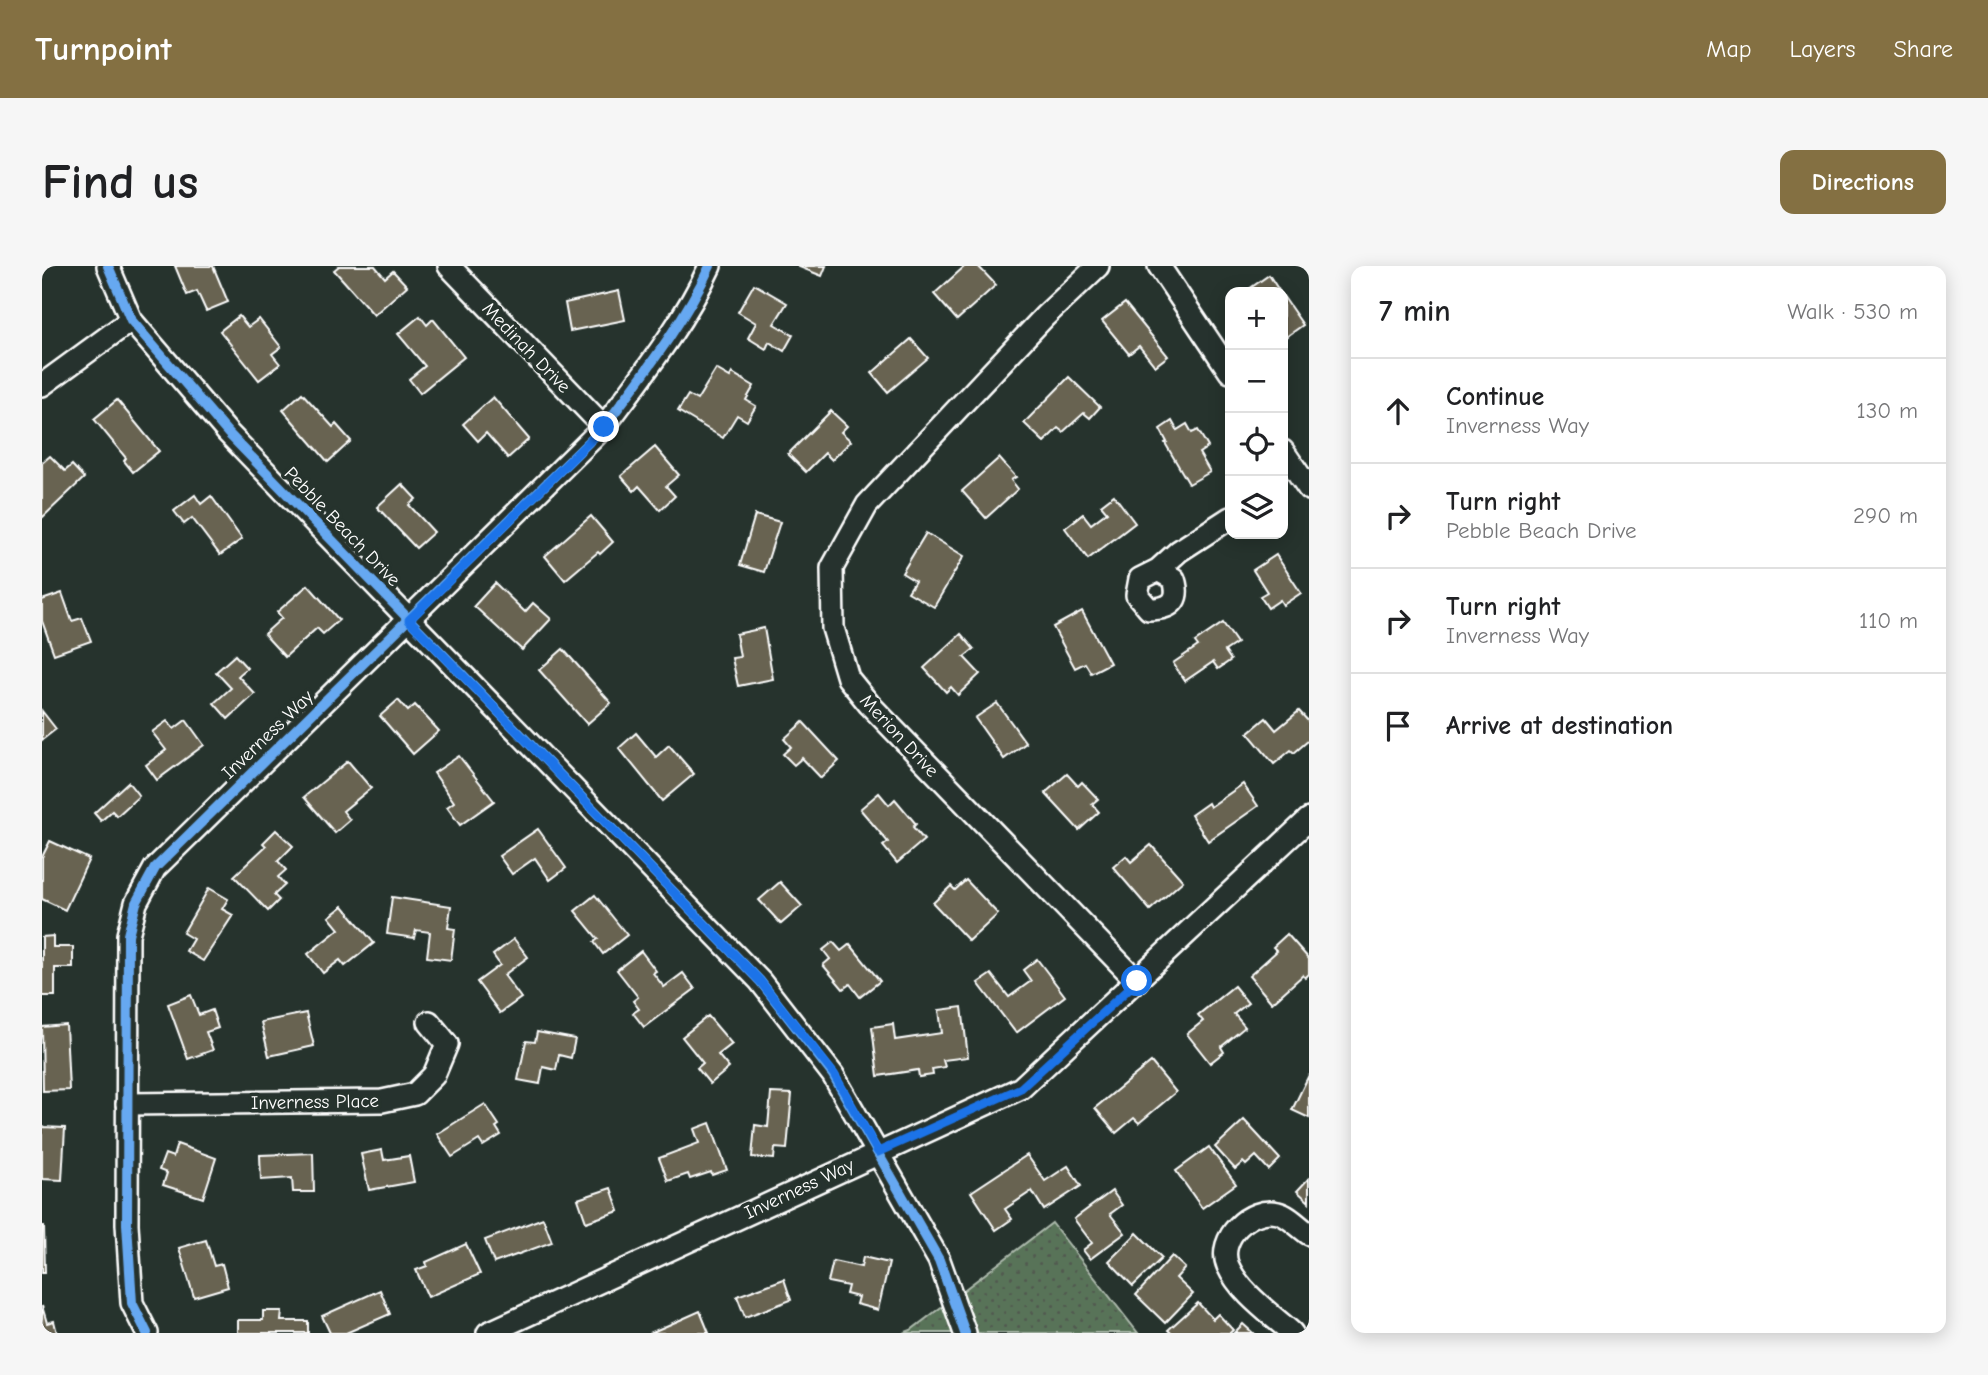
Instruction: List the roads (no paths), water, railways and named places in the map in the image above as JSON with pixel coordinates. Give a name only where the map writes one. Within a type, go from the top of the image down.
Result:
[{"type":"street","name":"Pebble Beach Drive","points":[[108,266],[131,320],[228,433],[760,981],[834,1074],[939,1260],[965,1333]]},
{"type":"street","name":"Medinah Drive","points":[[449,266],[604,427]]},
{"type":"street","name":"Inverness Way","points":[[147,1333],[132,1303],[127,1224],[128,935],[136,903],[155,868],[604,427],[647,369],[702,284],[710,266]]},
{"type":"street","name":"Merion Drive","points":[[1098,266],[1045,316],[867,505],[832,568],[833,628],[849,678],[869,704],[1137,981]]},
{"type":"street","points":[[1159,266],[1225,365]]},
{"type":"street","points":[[42,385],[131,320]]},
{"type":"street","points":[[1288,462],[1297,483]]},
{"type":"street","points":[[1158,570],[1179,551],[1225,521]]},
{"type":"street","name":"Inverness Way","points":[[488,1333],[1021,1088],[1309,819]]},
{"type":"street","name":"Inverness Place","points":[[127,1104],[382,1101],[415,1094],[434,1075],[447,1044],[429,1022]]},
{"type":"street","points":[[1292,1333],[1238,1283],[1226,1264],[1228,1239],[1245,1221],[1262,1213],[1279,1213],[1309,1234]]}]
